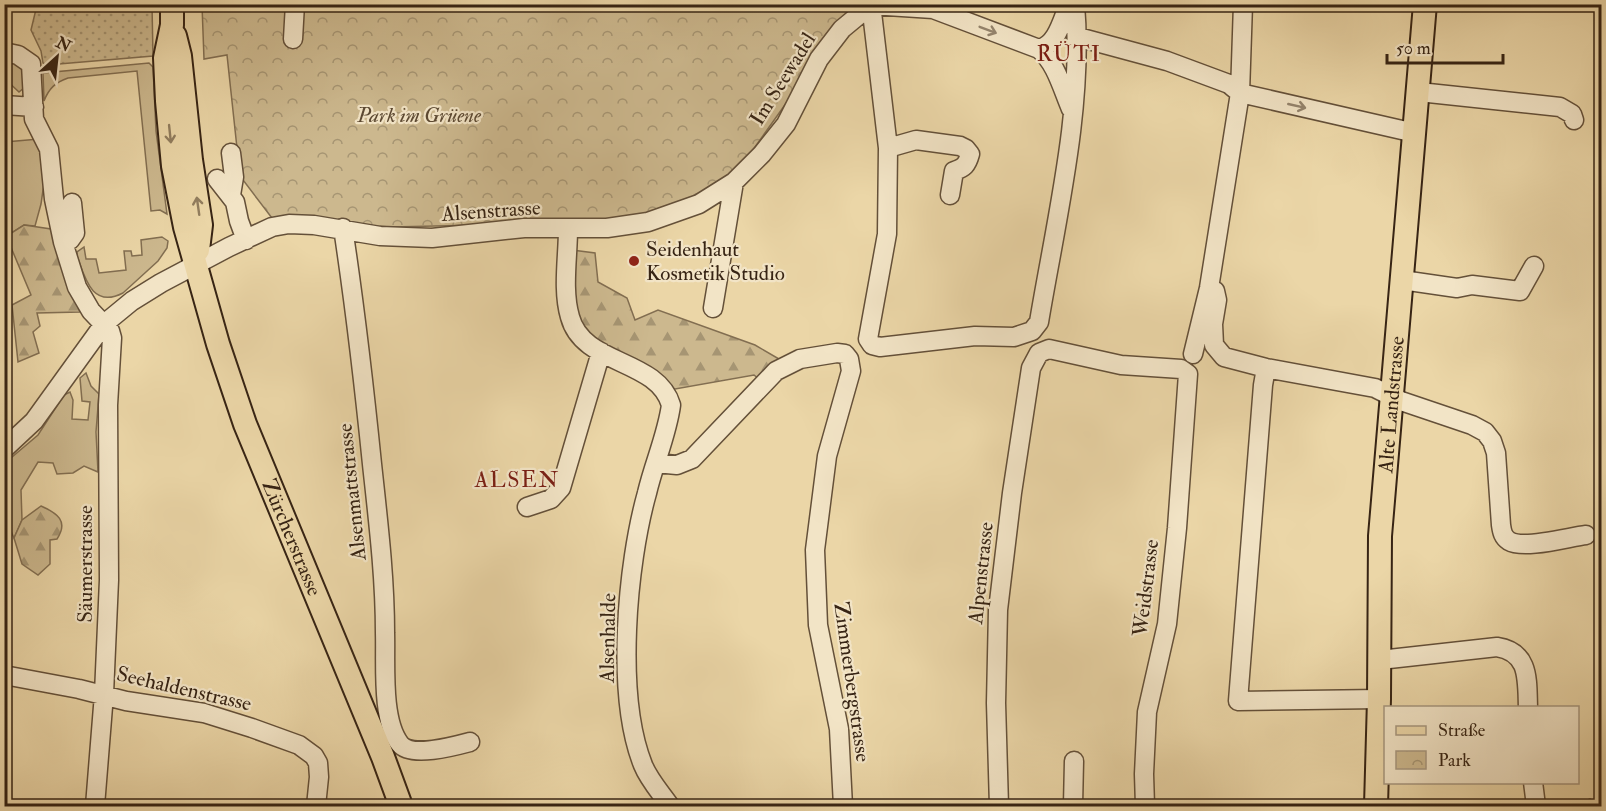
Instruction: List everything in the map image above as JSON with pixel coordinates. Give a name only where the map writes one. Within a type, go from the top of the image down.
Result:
[{"type":"main road","name":"Alte Landstrasse","points":[[1376,807],[1380,660],[1380,536],[1425,4]]},
{"type":"main road","name":"Zürcherstrasse","points":[[172,15],[165,58],[169,123],[177,185],[185,227],[218,344],[245,424],[383,758],[401,807]]},
{"type":"street","points":[[292,39],[295,4]]},
{"type":"street","points":[[1039,49],[1047,47],[1053,40],[1069,4]]},
{"type":"street","points":[[1072,112],[1052,64],[1039,49],[933,9],[871,5],[888,148],[887,234],[868,339],[872,345],[880,347],[975,336],[1014,337],[1032,332],[1039,322],[1070,140],[1078,37],[1075,4]]},
{"type":"street","points":[[1193,354],[1209,288],[1240,93],[1243,4]]},
{"type":"street","name":"Im Seewadel","points":[[568,229],[607,228],[648,222],[699,204],[734,182],[762,154],[786,124],[819,59],[836,36],[871,5]]},
{"type":"street","points":[[1078,37],[1167,61],[1228,84],[1240,93],[1415,133]]},
{"type":"street","points":[[4,52],[18,55],[31,64],[37,126],[50,148],[54,199],[63,242],[77,287],[91,311],[104,324]]},
{"type":"street","points":[[1419,92],[1560,107],[1572,114],[1574,120]]},
{"type":"street","points":[[4,105],[34,107]]},
{"type":"street","points":[[888,148],[916,140],[960,146],[966,149],[970,154],[968,162],[963,168],[954,171],[950,195]]},
{"type":"street","points":[[231,153],[234,177],[231,195]]},
{"type":"street","points":[[217,179],[235,202],[246,240]]},
{"type":"street","points":[[713,308],[734,182]]},
{"type":"street","points":[[63,242],[70,240],[75,233],[72,203]]},
{"type":"street","name":"Alsenstrasse","points":[[4,449],[34,421],[104,324],[142,295],[196,264],[272,227],[289,224],[343,228],[380,236],[409,238],[432,238],[524,228],[568,229],[567,299],[570,318],[578,333],[591,346],[656,380],[667,393],[671,405],[656,463]]},
{"type":"street","name":"Alsenmattstrasse","points":[[343,228],[357,328],[384,582],[389,716],[400,744],[404,748],[419,751],[470,742]]},
{"type":"street","points":[[1402,279],[1457,288],[1472,285],[1520,291],[1534,266]]},
{"type":"street","points":[[1209,288],[1215,291],[1217,300],[1213,324],[1214,345],[1224,357],[1266,368],[1375,388],[1401,401],[1472,425],[1485,432],[1492,441],[1496,453],[1502,534],[1507,540],[1525,545],[1586,535]]},
{"type":"street","name":"Säumerstrasse","points":[[95,807],[104,694],[109,580],[108,405],[112,338],[104,324]]},
{"type":"street","name":"Weidstrasse","points":[[1044,350],[1055,350],[1121,365],[1182,369],[1188,374],[1177,528],[1167,624],[1147,712],[1145,807]]},
{"type":"street","name":"Alpenstrasse","points":[[999,807],[996,703],[998,610],[1012,494],[1031,368],[1036,357],[1044,350]]},
{"type":"street","points":[[527,507],[551,499],[561,488],[601,352]]},
{"type":"street","name":"Zimmerbergstrasse","points":[[656,463],[677,465],[692,459],[776,371],[800,359],[837,353],[845,354],[849,359],[851,371],[827,456],[815,550],[818,625],[839,729],[843,807]]},
{"type":"street","points":[[1266,368],[1238,701],[1379,699]]},
{"type":"street","name":"Alsenhalde","points":[[656,463],[646,493],[635,547],[627,668],[630,712],[643,766],[670,807]]},
{"type":"street","points":[[1380,660],[1497,647],[1510,649],[1519,656],[1524,667],[1528,706]]},
{"type":"street","name":"Seehaldenstrasse","points":[[4,675],[222,718],[299,745],[314,756],[318,763],[317,798]]},
{"type":"street","points":[[1073,807],[1074,761]]},
{"type":"street","points":[[1533,784],[1536,807]]},
{"type":"green space","points":[[37,5],[152,5],[153,56],[47,65],[43,63],[41,51],[31,30]]},
{"type":"green space","name":"Park im Grüene","points":[[202,5],[856,5],[723,192],[649,221],[392,227],[275,222],[240,176],[227,55],[204,59]]},
{"type":"green space","points":[[12,62],[20,66],[24,75],[25,87],[19,92],[5,79],[4,63],[11,64]]},
{"type":"green space","points":[[149,63],[153,67],[156,131],[167,214],[160,210],[151,211],[137,71],[68,78],[53,86],[44,101],[43,73]]},
{"type":"green space","points":[[39,139],[45,176],[35,226],[24,225],[10,234],[5,232],[5,142]]},
{"type":"green space","points":[[24,225],[51,229],[64,275],[80,312],[37,313],[40,326],[33,332],[39,353],[18,362],[12,305],[31,295],[10,245],[5,247],[4,232],[10,234]]},
{"type":"green space","points":[[162,237],[168,241],[167,248],[158,261],[123,293],[104,297],[91,289],[83,273],[77,252],[84,247],[86,259],[96,259],[99,273],[126,270],[124,251],[131,251],[132,256],[142,255],[141,240]]},
{"type":"green space","points":[[572,250],[595,253],[598,282],[627,298],[635,320],[658,310],[755,345],[779,359],[760,380],[754,375],[675,389],[648,371],[583,350],[572,314]]},
{"type":"green space","points":[[86,373],[91,386],[99,394],[96,432],[98,472],[84,466],[73,473],[57,474],[53,463],[38,462],[21,490],[22,520],[14,538],[10,529],[5,527],[5,463],[38,435],[64,395],[70,392],[73,400],[72,419],[88,420],[90,402],[82,401],[80,378]]},
{"type":"green space","points":[[41,506],[60,518],[62,527],[57,539],[50,540],[50,564],[38,575],[22,564],[14,538],[22,520]]},
{"type":"railway","points":[[1599,4],[1602,62]]},
{"type":"railway","points":[[1599,799],[1602,806]]},
{"type":"railway","points":[[1590,802],[1591,806]]},
{"type":"place","name":"Seidenhaut Kosmetik Studio","points":[[634,261]]},
{"type":"district","name":"RÜTI","points":[[1069,54]]},
{"type":"district","name":"ALSEN","points":[[517,480]]}]
